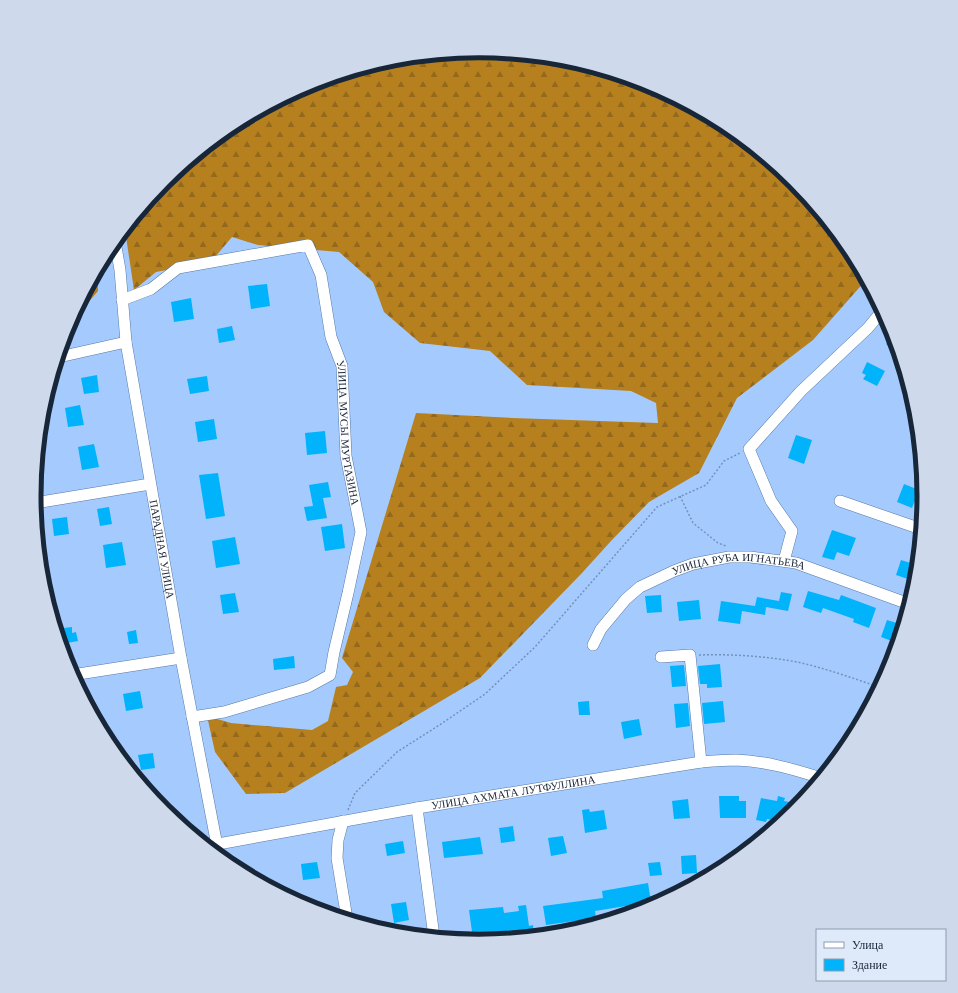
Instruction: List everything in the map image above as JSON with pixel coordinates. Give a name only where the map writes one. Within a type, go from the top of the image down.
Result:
[{"type":"street","name":"УЛИЦА МУСЫ МУРТАЗИНА","points":[[122,300],[151,288],[178,268],[308,245],[321,275],[331,337],[342,366],[346,456],[361,532],[330,676],[308,687],[224,712],[192,717]]},
{"type":"street","name":"ПАРАДНАЯ УЛИЦА","points":[[117,251],[120,270],[126,342],[192,717],[212,844]]},
{"type":"street","points":[[784,561],[792,530],[771,501],[749,449],[801,391],[868,328],[878,316]]},
{"type":"street","points":[[64,356],[126,342]]},
{"type":"street","points":[[41,502],[150,484]]},
{"type":"street","points":[[840,501],[916,527]]},
{"type":"street","name":"УЛИЦА РУБА ИГНАТЬЕВА","points":[[593,645],[601,629],[626,598],[640,587],[693,564],[729,557],[750,556],[796,563],[904,602]]},
{"type":"street","points":[[661,658],[690,655],[701,762]]},
{"type":"street","points":[[79,674],[181,658]]},
{"type":"street","name":"УЛИЦА АХМАТА ЛУТФУЛЛИНА","points":[[213,845],[417,808],[701,762],[735,760],[765,763],[793,769],[815,776]]},
{"type":"street","points":[[417,808],[433,932]]},
{"type":"street","points":[[343,821],[338,840],[337,858],[346,914]]},
{"type":"path","points":[[343,821],[355,793],[397,752],[485,694],[535,647],[656,507],[706,485],[724,461],[749,449]]},
{"type":"path","points":[[680,496],[693,523],[718,543],[730,548]]},
{"type":"path","points":[[690,655],[720,654],[796,662],[874,685]]},
{"type":"green space","points":[[479,58],[536,62],[592,73],[647,92],[698,117],[746,149],[789,187],[826,230],[843,253],[862,285],[813,340],[737,398],[699,473],[649,502],[480,678],[285,793],[246,794],[215,752],[207,716],[231,723],[312,730],[328,721],[336,687],[347,685],[353,672],[342,658],[416,413],[658,423],[656,403],[631,391],[527,385],[490,351],[420,343],[384,312],[373,282],[339,252],[258,245],[232,237],[215,257],[203,263],[156,272],[134,290],[126,238],[169,187],[190,167],[236,132],[260,117],[311,92],[366,73],[422,62]]},
{"type":"green space","points":[[98,282],[98,291],[84,308]]},
{"type":"building","points":[[267,284],[270,306],[251,309],[248,286]]},
{"type":"building","points":[[191,298],[194,319],[174,322],[171,302]]},
{"type":"building","points":[[232,326],[235,340],[219,343],[217,329]]},
{"type":"building","points":[[888,341],[891,349],[886,344]]},
{"type":"building","points":[[867,362],[885,371],[877,386],[863,379],[866,375],[862,373]]},
{"type":"building","points":[[97,375],[99,392],[84,394],[81,378]]},
{"type":"building","points":[[207,376],[209,391],[190,394],[187,379]]},
{"type":"building","points":[[80,405],[84,425],[68,427],[65,408]]},
{"type":"building","points":[[214,419],[217,439],[198,442],[195,422]]},
{"type":"building","points":[[325,431],[327,453],[307,455],[305,433]]},
{"type":"building","points":[[796,435],[812,440],[804,464],[788,458]]},
{"type":"building","points":[[94,444],[99,467],[82,470],[78,447]]},
{"type":"building","points":[[218,473],[225,516],[206,519],[199,475]]},
{"type":"building","points":[[328,482],[331,497],[323,498],[327,518],[307,521],[304,507],[313,506],[309,485]]},
{"type":"building","points":[[904,484],[917,489],[917,495],[912,508],[897,502]]},
{"type":"building","points":[[109,507],[112,524],[100,526],[97,509]]},
{"type":"building","points":[[67,517],[69,534],[54,536],[52,519]]},
{"type":"building","points":[[342,524],[345,548],[325,551],[321,527]]},
{"type":"building","points":[[832,530],[856,538],[849,556],[837,552],[834,560],[822,557]]},
{"type":"building","points":[[235,537],[240,564],[216,568],[212,541]]},
{"type":"building","points":[[122,542],[126,565],[106,568],[103,545]]},
{"type":"building","points":[[901,560],[912,563],[909,579],[896,575]]},
{"type":"building","points":[[808,591],[839,600],[841,595],[876,608],[869,628],[853,622],[854,619],[823,608],[821,613],[803,607]]},
{"type":"building","points":[[781,592],[792,594],[788,611],[766,607],[765,615],[742,611],[740,624],[718,621],[721,601],[755,606],[757,597],[779,601]]},
{"type":"building","points":[[235,593],[239,612],[223,614],[220,595]]},
{"type":"building","points":[[661,595],[662,612],[647,613],[645,596]]},
{"type":"building","points":[[699,600],[701,619],[679,621],[677,602]]},
{"type":"building","points":[[887,620],[898,623],[892,641],[881,637]]},
{"type":"building","points":[[72,627],[72,633],[76,632],[78,641],[67,643],[64,628]]},
{"type":"building","points":[[136,630],[138,643],[129,644],[127,632]]},
{"type":"building","points":[[294,656],[295,668],[274,670],[273,659]]},
{"type":"building","points":[[720,664],[722,687],[707,688],[707,684],[700,684],[698,666]]},
{"type":"building","points":[[684,665],[686,686],[672,687],[670,666]]},
{"type":"building","points":[[140,691],[143,708],[126,711],[123,694]]},
{"type":"building","points":[[589,701],[590,715],[579,715],[578,702]]},
{"type":"building","points":[[723,701],[725,722],[704,724],[702,703]]},
{"type":"building","points":[[688,703],[690,726],[676,728],[674,704]]},
{"type":"building","points":[[639,719],[642,735],[624,739],[621,722]]},
{"type":"building","points":[[153,753],[155,768],[141,770],[138,755]]},
{"type":"building","points":[[719,796],[739,796],[739,801],[746,801],[746,818],[720,818]]},
{"type":"building","points":[[778,796],[785,798],[784,801],[792,803],[774,820],[767,819],[766,822],[756,820],[761,798],[777,801]]},
{"type":"building","points":[[688,799],[690,818],[674,819],[672,801]]},
{"type":"building","points":[[589,809],[590,812],[604,810],[607,829],[585,833],[582,810]]},
{"type":"building","points":[[513,826],[515,841],[501,843],[499,828]]},
{"type":"building","points":[[563,836],[567,853],[551,856],[548,838]]},
{"type":"building","points":[[480,837],[483,854],[444,858],[442,842]]},
{"type":"building","points":[[403,841],[405,853],[387,856],[385,844]]},
{"type":"building","points":[[696,855],[697,873],[682,874],[681,856]]},
{"type":"building","points":[[317,862],[320,878],[303,880],[301,864]]},
{"type":"building","points":[[660,862],[662,875],[650,876],[648,863]]},
{"type":"building","points":[[648,883],[651,899],[639,904],[595,911],[596,918],[546,925],[543,906],[603,898],[602,891]]},
{"type":"building","points":[[406,902],[409,920],[394,923],[391,904]]},
{"type":"building","points":[[526,905],[529,926],[533,925],[534,931],[522,932],[522,931],[506,934],[472,934],[469,910],[503,907],[504,913],[519,911],[518,906]]}]
